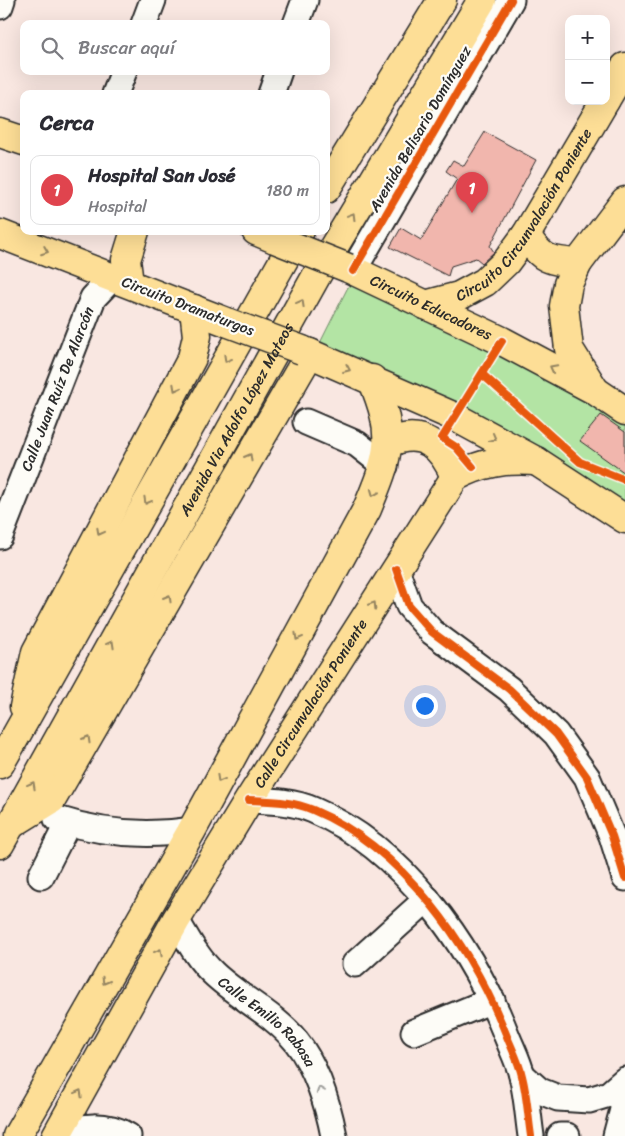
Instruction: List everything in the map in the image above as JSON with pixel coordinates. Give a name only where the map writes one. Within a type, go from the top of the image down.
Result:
[{"type":"main road","points":[[330,182],[442,0]]},
{"type":"main road","name":"Avenida Via Adolfo López Mateos","points":[[5,834],[318,273],[482,0]]},
{"type":"main road","name":"Circuito Circunvalación Poniente","points":[[610,93],[625,67]]},
{"type":"main road","name":"Circuito Circunvalación Poniente","points":[[425,305],[459,296],[486,282],[506,262],[526,235],[603,105]]},
{"type":"main road","points":[[0,133],[20,140]]},
{"type":"main road","name":"Circuito Educadores","points":[[594,390],[570,349],[565,326],[564,306],[568,284],[578,263],[625,200]]},
{"type":"main road","name":"Circuito Dramaturgos","points":[[0,234],[372,379],[455,417],[536,461],[625,518]]},
{"type":"main road","points":[[121,280],[134,235]]},
{"type":"main road","name":"Circuito Educadores","points":[[265,235],[351,270],[502,341],[594,390],[625,411]]},
{"type":"main road","points":[[0,764],[298,235]]},
{"type":"main road","points":[[526,235],[536,252],[546,258],[578,263]]},
{"type":"main road","points":[[21,724],[30,668],[36,652],[192,358],[196,336],[194,309]]},
{"type":"main road","points":[[5,834],[52,799],[306,352]]},
{"type":"main road","points":[[17,1136],[192,830],[367,510],[387,454],[388,423],[372,379]]},
{"type":"main road","points":[[387,454],[406,437],[428,441],[448,459],[455,477],[473,467],[492,462],[511,460],[536,461]]},
{"type":"main road","name":"Calle Circunvalación Poniente","points":[[57,1134],[176,920],[249,800],[455,477]]},
{"type":"street","points":[[0,6],[2,0]]},
{"type":"street","points":[[146,20],[154,0]]},
{"type":"street","points":[[297,20],[304,0]]},
{"type":"street","name":"Avenida Belisario Domínguez","points":[[351,270],[511,0]]},
{"type":"street","points":[[117,90],[122,75]]},
{"type":"street","points":[[272,90],[278,75]]},
{"type":"street","name":"Calle Juan Ruíz De Alarcón","points":[[0,536],[94,298],[121,280]]},
{"type":"street","points":[[306,422],[357,444],[387,454]]},
{"type":"street","points":[[396,570],[409,606],[432,632],[509,688],[556,734],[587,777],[612,836],[625,878]]},
{"type":"street","points":[[249,800],[284,801],[311,809],[336,821],[382,854],[427,899],[464,950],[492,1000],[522,1075],[530,1136]]},
{"type":"street","points":[[41,876],[62,821],[141,835],[162,835],[192,830]]},
{"type":"street","points":[[355,964],[427,899]]},
{"type":"street","name":"Calle Emilio Rabasa","points":[[176,920],[198,956],[214,974],[276,1021],[296,1042],[313,1073],[330,1114],[334,1136]]},
{"type":"street","points":[[414,1032],[492,1000]]},
{"type":"street","points":[[522,1075],[540,1091],[558,1098],[589,1100],[609,1094],[625,1080]]},
{"type":"street","points":[[616,1136],[625,1102]]},
{"type":"street","points":[[57,1134],[90,1126],[119,1130],[128,1136]]},
{"type":"street","points":[[560,1136],[567,1136]]},
{"type":"green space","points":[[355,273],[625,421],[625,512],[315,353]]},
{"type":"building","points":[[485,132],[536,160],[490,246],[494,252],[482,263],[476,258],[451,266],[448,276],[390,247],[401,228],[421,240],[457,179],[446,171],[453,160],[464,166]]},
{"type":"building","points":[[601,415],[625,432],[625,473],[580,441]]},
{"type":"cycle path","points":[[353,271],[511,0]]},
{"type":"cycle path","points":[[473,467],[456,447],[442,438],[502,341]]},
{"type":"cycle path","points":[[482,374],[580,462],[625,480]]},
{"type":"cycle path","points":[[396,569],[409,606],[432,632],[509,689],[556,734],[587,777],[612,836],[625,878]]},
{"type":"cycle path","points":[[249,800],[297,805],[313,810],[346,827],[376,849],[404,874],[430,903],[474,967],[506,1034],[522,1076],[531,1136]]},
{"type":"place","name":"Hospital San José","points":[[472,213]]}]
